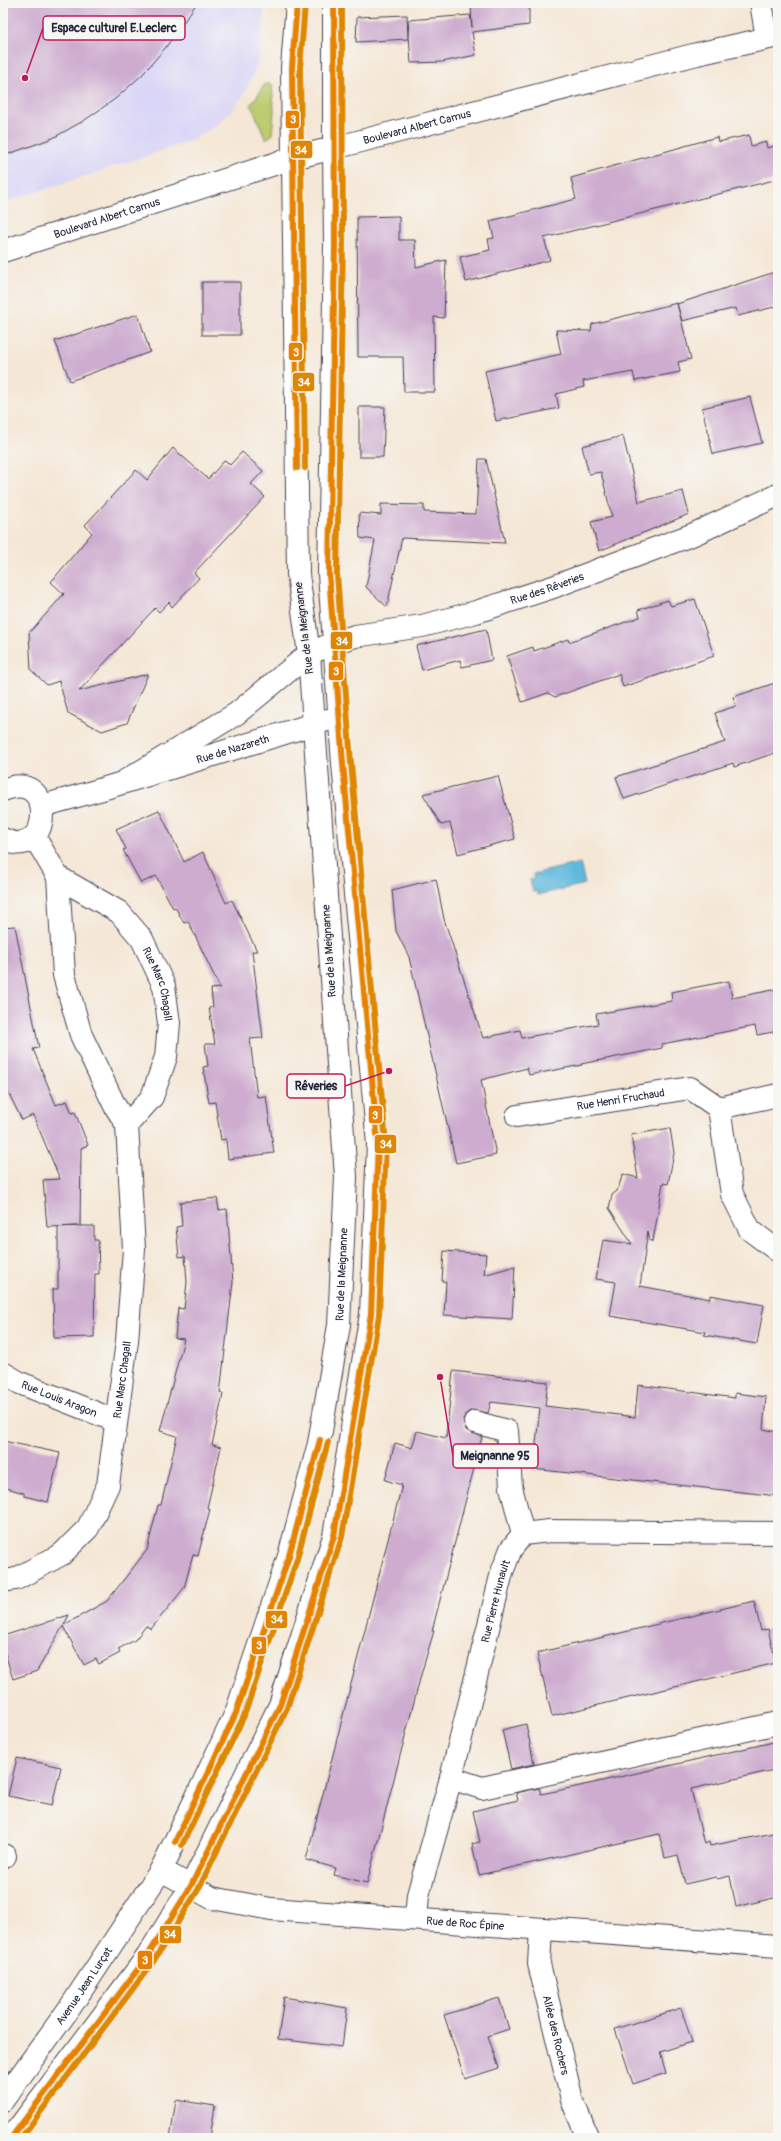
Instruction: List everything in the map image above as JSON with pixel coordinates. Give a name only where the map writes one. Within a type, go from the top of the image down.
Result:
[{"type":"street","name":"Rue de la Meignanne","points":[[161,1870],[236,1713],[289,1556],[319,1443],[339,1325],[346,1177],[308,654],[298,574],[292,68],[296,3]]},
{"type":"street","points":[[11,2138],[147,1957],[191,1886],[280,1705],[334,1536],[371,1314],[378,1144],[333,643],[329,574],[335,245],[334,3]]},
{"type":"street","name":"Boulevard Albert Camus","points":[[3,251],[293,158],[697,54],[772,37],[761,3]]},
{"type":"street","name":"Rue des Rêveries","points":[[308,654],[333,643],[355,636],[422,626],[476,612],[553,587],[694,534],[778,495]]},
{"type":"street","name":"Rue de Nazareth","points":[[125,781],[236,714],[308,654]]},
{"type":"street","name":"Rue de Nazareth","points":[[42,806],[340,716]]},
{"type":"street","points":[[3,790],[14,787],[28,790],[36,796],[42,806],[43,820],[39,830],[34,836],[26,841],[16,842],[3,839]]},
{"type":"street","name":"Rue Marc Chagall","points":[[3,1581],[16,1579],[62,1554],[88,1528],[108,1485],[127,1341],[134,1249],[127,1125],[115,1106],[81,1035],[64,975],[58,877],[34,836]]},
{"type":"street","name":"Rue Marc Chagall","points":[[58,877],[119,912],[142,939],[164,986],[169,1023],[166,1057],[152,1097],[127,1125]]},
{"type":"street","name":"Rue Henri Fruchaud","points":[[517,1116],[690,1088],[719,1108]]},
{"type":"street","points":[[778,1095],[719,1108],[732,1194],[750,1230],[778,1251]]},
{"type":"street","name":"Rue Louis Aragon","points":[[3,1373],[20,1383],[116,1421]]},
{"type":"street","points":[[475,1422],[507,1431],[511,1487],[523,1534],[549,1531],[778,1533]]},
{"type":"street","name":"Rue Pierre Hunault","points":[[416,1919],[418,1896],[451,1778],[502,1572],[511,1549],[523,1534]]},
{"type":"street","points":[[451,1778],[482,1788],[778,1723]]},
{"type":"street","name":"Rue de Roc Épine","points":[[161,1870],[212,1898],[271,1908],[541,1930],[778,1946]]},
{"type":"street","name":"Avenue Jean Lurçat","points":[[3,2100],[71,2006],[161,1870]]},
{"type":"street","name":"Allée des Rochers","points":[[541,1930],[539,1964],[572,2100],[588,2138]]},
{"type":"shaded area","points":[[3,3],[265,3],[260,55],[244,94],[231,111],[214,127],[194,139],[171,148],[3,203]]},
{"type":"green space","points":[[265,84],[272,84],[274,111],[272,135],[266,139],[251,105]]},
{"type":"water","points":[[580,863],[585,884],[538,895],[537,891],[533,892],[530,879],[534,878],[533,874]]},
{"type":"building","points":[[3,3],[197,3],[166,47],[142,75],[115,99],[85,120],[53,138],[3,156]]},
{"type":"building","points":[[471,3],[529,3],[529,25],[472,32],[476,55],[442,62],[411,63],[408,20],[470,15],[472,28]]},
{"type":"building","points":[[407,15],[408,39],[356,42],[357,17]]},
{"type":"building","points":[[749,135],[751,146],[766,142],[767,148],[778,145],[778,179],[544,238],[550,260],[466,282],[460,257],[490,250],[488,239],[494,238],[490,221],[576,199],[571,178],[717,137],[718,142]]},
{"type":"building","points":[[399,216],[399,240],[415,240],[416,267],[446,260],[444,318],[434,317],[435,392],[404,392],[403,357],[358,357],[357,217]]},
{"type":"building","points":[[778,271],[778,306],[738,316],[736,308],[682,321],[677,304]]},
{"type":"building","points":[[202,282],[240,282],[240,335],[202,335]]},
{"type":"building","points":[[677,303],[691,359],[678,362],[680,372],[635,381],[633,372],[583,381],[584,387],[556,394],[559,408],[496,421],[485,371],[561,354],[556,330],[591,331],[592,324]]},
{"type":"building","points":[[138,314],[150,352],[70,381],[55,341]]},
{"type":"building","points":[[750,397],[762,443],[713,454],[702,408]]},
{"type":"building","points":[[359,407],[385,407],[383,457],[359,457]]},
{"type":"building","points":[[623,436],[639,502],[683,491],[689,514],[599,551],[591,522],[612,517],[601,472],[589,474],[582,446]]},
{"type":"building","points":[[173,448],[208,479],[225,460],[230,465],[242,452],[263,471],[251,484],[265,497],[194,573],[199,578],[172,607],[169,602],[159,612],[155,608],[79,691],[148,674],[127,723],[102,731],[68,713],[59,681],[47,685],[31,670],[29,633],[64,594],[51,582],[92,533],[85,525],[136,470],[147,480]]},
{"type":"building","points":[[479,459],[486,459],[505,543],[402,538],[387,607],[366,587],[375,540],[360,538],[359,513],[381,515],[381,504],[424,505],[424,512],[476,514]]},
{"type":"building","points":[[695,599],[714,656],[623,687],[619,674],[555,697],[548,693],[522,702],[507,656],[533,647],[534,651],[568,639],[569,642],[640,617],[638,610],[668,600],[671,606]]},
{"type":"building","points":[[486,629],[492,660],[462,667],[460,660],[422,670],[416,646]]},
{"type":"building","points":[[778,682],[778,752],[734,767],[733,763],[624,799],[616,777],[725,742],[715,713],[736,706],[733,697]]},
{"type":"building","points":[[498,776],[515,839],[458,854],[450,823],[441,825],[423,794]]},
{"type":"building","points":[[159,810],[184,862],[203,852],[226,903],[232,900],[257,951],[252,951],[263,1038],[250,1039],[257,1097],[266,1096],[274,1153],[228,1159],[226,1139],[221,1140],[215,1102],[209,1103],[203,1067],[208,1066],[205,1044],[215,1044],[209,1008],[213,1007],[211,989],[220,988],[188,921],[184,923],[175,907],[173,908],[156,876],[141,883],[123,850],[126,849],[116,829]]},
{"type":"building","points":[[436,879],[444,919],[483,1038],[520,1030],[522,1038],[598,1024],[596,1014],[672,1001],[671,992],[729,981],[732,998],[778,989],[778,1031],[757,1035],[755,1026],[662,1044],[662,1048],[581,1064],[582,1065],[529,1075],[527,1068],[481,1080],[496,1155],[456,1163],[409,957],[396,931],[392,890]]},
{"type":"building","points":[[15,926],[39,1048],[33,1049],[56,1105],[67,1101],[72,1113],[75,1112],[88,1145],[81,1148],[80,1226],[94,1226],[94,1240],[98,1240],[99,1274],[95,1274],[94,1337],[54,1338],[53,1289],[58,1289],[58,1227],[79,1226],[47,1227],[43,1180],[60,1179],[33,1115],[22,1120],[3,1082],[3,927]]},
{"type":"building","points":[[670,1128],[674,1153],[668,1184],[663,1183],[653,1241],[650,1241],[648,1231],[640,1286],[710,1299],[710,1295],[764,1305],[757,1344],[704,1335],[705,1332],[610,1316],[616,1282],[596,1279],[603,1240],[632,1244],[609,1208],[612,1195],[617,1191],[623,1174],[638,1178],[631,1135]]},
{"type":"building","points":[[217,1198],[219,1210],[227,1209],[233,1282],[220,1393],[223,1394],[212,1445],[221,1447],[207,1508],[210,1509],[198,1556],[193,1555],[184,1588],[151,1629],[146,1626],[135,1640],[118,1649],[120,1653],[99,1664],[96,1659],[84,1665],[63,1626],[37,1671],[13,1679],[3,1647],[3,1636],[69,1615],[64,1625],[107,1601],[147,1550],[158,1505],[161,1505],[177,1436],[160,1431],[184,1339],[175,1338],[178,1308],[184,1309],[187,1282],[185,1256],[179,1257],[176,1227],[182,1226],[180,1202]]},
{"type":"building","points":[[444,1251],[486,1254],[484,1275],[515,1266],[512,1319],[444,1315],[446,1282],[442,1281]]},
{"type":"building","points":[[453,1371],[548,1382],[545,1406],[635,1417],[638,1385],[735,1398],[735,1393],[766,1397],[763,1429],[778,1432],[778,1496],[533,1469],[540,1408],[491,1402],[488,1413],[472,1410],[467,1413],[463,1419],[466,1430],[482,1437],[432,1631],[434,1631],[422,1671],[367,1883],[334,1875],[336,1868],[306,1860],[402,1485],[385,1480],[395,1443],[412,1448],[417,1431],[446,1438]]},
{"type":"building","points":[[3,1441],[60,1453],[48,1502],[24,1496],[24,1493],[3,1487]]},
{"type":"building","points":[[754,1601],[761,1631],[768,1629],[776,1663],[552,1716],[537,1653]]},
{"type":"building","points":[[526,1724],[534,1764],[511,1769],[502,1730]]},
{"type":"building","points":[[778,1741],[778,1769],[691,1789],[704,1844],[709,1842],[710,1846],[778,1832],[778,1897],[736,1907],[730,1876],[717,1879],[716,1877],[685,1884],[678,1855],[665,1858],[659,1834],[479,1875],[472,1844],[480,1842],[473,1811],[518,1800],[516,1793],[539,1788],[541,1794]]},
{"type":"building","points":[[17,1758],[61,1767],[52,1805],[8,1796]]},
{"type":"building","points":[[284,1997],[347,2008],[342,2047],[278,2039]]},
{"type":"building","points":[[499,1998],[509,2029],[488,2036],[499,2068],[465,2079],[444,2015]]},
{"type":"building","points":[[681,2008],[692,2042],[660,2052],[666,2073],[633,2084],[615,2029]]},
{"type":"building","points":[[176,2100],[215,2106],[210,2138],[170,2138]]},
{"type":"transit line","name":"3","points":[[297,3],[292,68],[297,468]]},
{"type":"transit line","name":"3","points":[[11,2138],[147,1957],[191,1886],[280,1705],[334,1536],[371,1314],[378,1144],[343,764],[329,574],[335,245],[334,3]]},
{"type":"transit line","name":"34","points":[[21,2138],[153,1962],[198,1890],[287,1708],[342,1537],[379,1315],[386,1143],[351,763],[337,574],[343,245],[342,3]]},
{"type":"transit line","name":"34","points":[[305,4],[300,68],[305,468]]},
{"type":"transit line","name":"3","points":[[175,1842],[236,1713],[289,1556],[320,1440]]},
{"type":"transit line","name":"34","points":[[182,1845],[244,1716],[297,1559],[328,1442]]},
{"type":"place","name":"Espace culturel E.Leclerc","points":[[25,78]]},
{"type":"place","name":"Rêveries","points":[[389,1071]]},
{"type":"place","name":"Meignanne 95","points":[[440,1377]]}]
